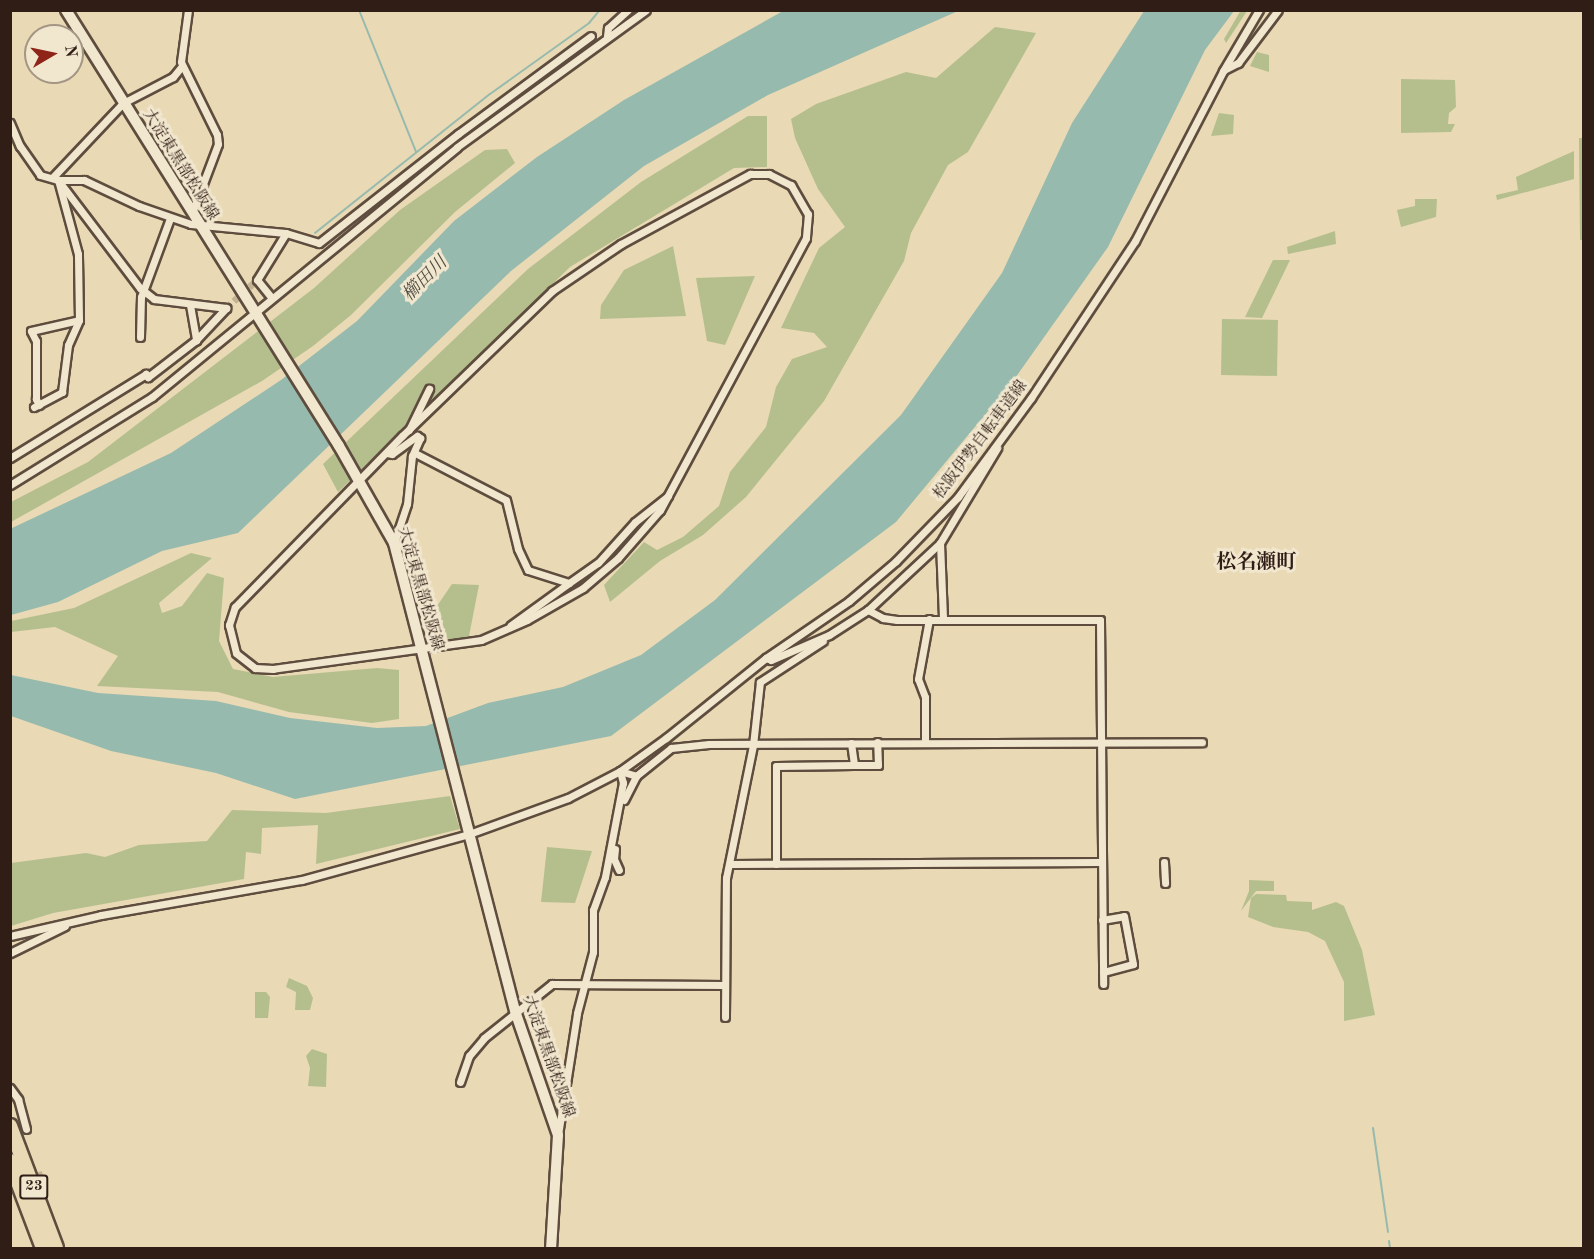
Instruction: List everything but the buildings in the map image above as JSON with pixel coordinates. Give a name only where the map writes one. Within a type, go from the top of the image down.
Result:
[{"type":"highway","name":"23","points":[[10,1126],[56,1248]]},
{"type":"highway","name":"23","points":[[10,1161],[43,1248]]},
{"type":"main road","name":"大淀東黒部松阪線","points":[[66,10],[359,478],[394,543],[516,1014],[558,1135],[550,1248]]},
{"type":"street","points":[[188,10],[182,66],[217,135],[216,156],[193,210]]},
{"type":"street","points":[[607,36],[608,28],[628,10]]},
{"type":"street","points":[[10,485],[152,397],[218,346],[271,297],[457,147],[607,36],[646,10]]},
{"type":"street","name":"松阪伊勢自転車道線","points":[[74,921],[302,880],[469,832],[568,798],[620,771],[766,658],[834,612],[896,561],[958,497],[997,445],[1135,242],[1222,71],[1259,10]]},
{"type":"street","points":[[1222,71],[1238,63],[1278,10]]},
{"type":"street","points":[[10,123],[20,146],[40,175],[56,179],[84,180],[170,218],[200,225],[286,233],[319,243],[325,242],[458,134],[591,36]]},
{"type":"street","points":[[56,179],[125,105],[173,77],[182,66]]},
{"type":"street","points":[[10,149],[20,146]]},
{"type":"street","points":[[769,174],[791,184],[798,193],[808,214],[806,238],[668,496],[618,558],[583,588],[505,631],[481,640],[422,651],[265,669],[246,662],[236,653],[231,640],[229,625],[235,607],[359,478],[387,453],[574,274],[737,179],[769,174]]},
{"type":"street","points":[[10,458],[146,374],[148,377],[196,340],[226,308],[154,299],[144,292],[56,179]]},
{"type":"street","points":[[56,179],[78,254],[79,320],[65,354],[62,392],[36,406],[36,341],[31,331],[79,320]]},
{"type":"street","points":[[140,337],[138,320],[144,292],[170,218]]},
{"type":"street","points":[[271,297],[257,280],[286,233]]},
{"type":"street","points":[[190,305],[196,340]]},
{"type":"street","points":[[409,430],[429,388]]},
{"type":"street","points":[[387,453],[392,454],[417,436],[420,438],[414,453],[407,504],[394,543]]},
{"type":"street","points":[[725,1017],[725,898],[753,745],[760,682],[868,610],[940,543],[975,490],[997,445]]},
{"type":"street","points":[[414,453],[506,500],[518,549],[528,570],[568,583]]},
{"type":"street","points":[[505,631],[598,563],[635,522],[668,496]]},
{"type":"street","points":[[940,543],[942,620]]},
{"type":"street","points":[[868,610],[883,618],[929,620],[1100,620],[1100,862],[1103,984]]},
{"type":"street","points":[[925,743],[925,697],[918,679],[929,620]]},
{"type":"street","points":[[766,658],[771,660],[829,635]]},
{"type":"street","points":[[776,864],[776,766],[878,765],[877,742]]},
{"type":"street","points":[[620,870],[614,859],[613,841],[616,840],[625,795],[636,776],[671,748],[877,742],[1202,742]]},
{"type":"street","points":[[851,743],[854,765]]},
{"type":"street","points":[[620,771],[636,776]]},
{"type":"street","points":[[558,1135],[572,1041],[593,952],[593,910],[613,841],[623,783],[620,771]]},
{"type":"street","points":[[731,864],[1100,862]]},
{"type":"street","points":[[1164,862],[1164,883]]},
{"type":"street","points":[[1101,920],[1124,916],[1133,964],[1103,972]]},
{"type":"street","points":[[10,936],[74,921]]},
{"type":"street","points":[[10,953],[74,921]]},
{"type":"street","points":[[460,1082],[469,1056],[484,1038],[552,984],[586,986],[725,985]]},
{"type":"street","points":[[10,1088],[18,1099],[26,1129]]},
{"type":"green space","points":[[1241,10],[1247,11],[1226,43],[1224,39]]},
{"type":"green space","points":[[995,27],[1036,33],[968,152],[948,165],[911,233],[904,261],[824,401],[746,497],[703,535],[660,561],[610,602],[604,585],[644,542],[657,550],[683,537],[719,506],[730,472],[766,427],[776,387],[792,359],[827,347],[814,333],[781,328],[819,248],[845,227],[818,189],[795,138],[791,119],[816,104],[906,72],[936,78]]},
{"type":"green space","points":[[1257,52],[1269,55],[1269,72],[1250,66]]},
{"type":"green space","points":[[1401,79],[1455,80],[1456,107],[1449,113],[1448,124],[1455,124],[1451,132],[1401,133]]},
{"type":"green space","points":[[1219,113],[1234,115],[1233,134],[1211,136]]},
{"type":"green space","points":[[748,116],[767,116],[767,167],[734,168],[570,267],[338,492],[323,464],[528,269],[641,182]]},
{"type":"green space","points":[[1579,138],[1584,138],[1584,240],[1580,240]]},
{"type":"green space","points":[[507,149],[515,163],[455,212],[351,315],[313,346],[262,381],[11,522],[11,502],[88,462],[314,288],[400,210],[485,150]]},
{"type":"green space","points":[[1574,151],[1574,179],[1497,200],[1496,195],[1518,190],[1516,177]]},
{"type":"green space","points":[[1415,199],[1437,199],[1436,217],[1401,227],[1397,210],[1415,206]]},
{"type":"green space","points":[[1335,231],[1336,244],[1288,254],[1287,247]]},
{"type":"green space","points":[[673,246],[686,316],[600,319],[601,305],[624,270]]},
{"type":"green space","points":[[1273,260],[1290,260],[1262,318],[1245,317]]},
{"type":"green space","points":[[755,276],[725,345],[707,341],[696,278]]},
{"type":"green space","points":[[1222,319],[1278,320],[1277,376],[1221,375]]},
{"type":"green space","points":[[191,553],[212,558],[159,603],[162,613],[182,606],[207,573],[224,578],[219,641],[233,669],[273,677],[377,668],[399,670],[399,719],[372,723],[289,712],[218,692],[97,686],[118,656],[55,627],[11,632],[11,621],[74,608]]},
{"type":"green space","points":[[452,584],[479,585],[469,636],[448,641],[437,606]]},
{"type":"green space","points":[[450,796],[460,829],[316,864],[318,825],[262,828],[261,854],[246,852],[244,879],[53,913],[11,926],[11,863],[86,853],[105,857],[139,845],[207,841],[232,810],[326,813]]},
{"type":"green space","points":[[547,847],[592,851],[575,903],[541,902]]},
{"type":"green space","points":[[1249,880],[1274,881],[1274,891],[1256,891],[1241,911],[1249,891]]},
{"type":"green space","points":[[1256,894],[1286,895],[1287,901],[1312,902],[1312,910],[1336,902],[1344,906],[1362,950],[1375,1015],[1344,1021],[1344,982],[1325,941],[1308,932],[1273,927],[1248,917],[1251,898]]},
{"type":"green space","points":[[289,978],[307,986],[313,998],[310,1010],[295,1010],[296,992],[286,987]]},
{"type":"green space","points":[[255,992],[266,992],[270,997],[268,1018],[255,1018]]},
{"type":"green space","points":[[312,1049],[327,1054],[326,1087],[308,1086],[310,1068],[306,1056]]},
{"type":"water","name":"櫛田川","points":[[783,11],[958,11],[768,95],[644,166],[511,271],[238,533],[162,551],[58,602],[11,615],[10,529],[171,453],[281,380],[357,321],[454,221],[537,157],[624,100]]},
{"type":"water","points":[[1144,11],[1234,11],[1205,50],[1108,247],[1013,381],[896,522],[611,736],[295,799],[216,773],[111,751],[11,716],[11,675],[98,693],[216,701],[290,718],[377,728],[426,726],[488,703],[563,687],[641,655],[715,600],[901,415],[1002,273],[1072,123]]},
{"type":"waterway","points":[[189,28],[193,10]]},
{"type":"waterway","points":[[359,10],[416,152]]},
{"type":"waterway","points":[[315,233],[490,94],[589,23],[600,10]]},
{"type":"waterway","points":[[187,40],[187,69]]},
{"type":"waterway","points":[[129,104],[175,80]]},
{"type":"waterway","points":[[1373,1128],[1388,1232]]},
{"type":"waterway","points":[[1389,1241],[1390,1248]]},
{"type":"tunnel","points":[[226,308],[257,280]]},
{"type":"tunnel","points":[[28,1177],[43,1174]]},
{"type":"district","name":"松名瀬町","points":[[1256,563]]}]
